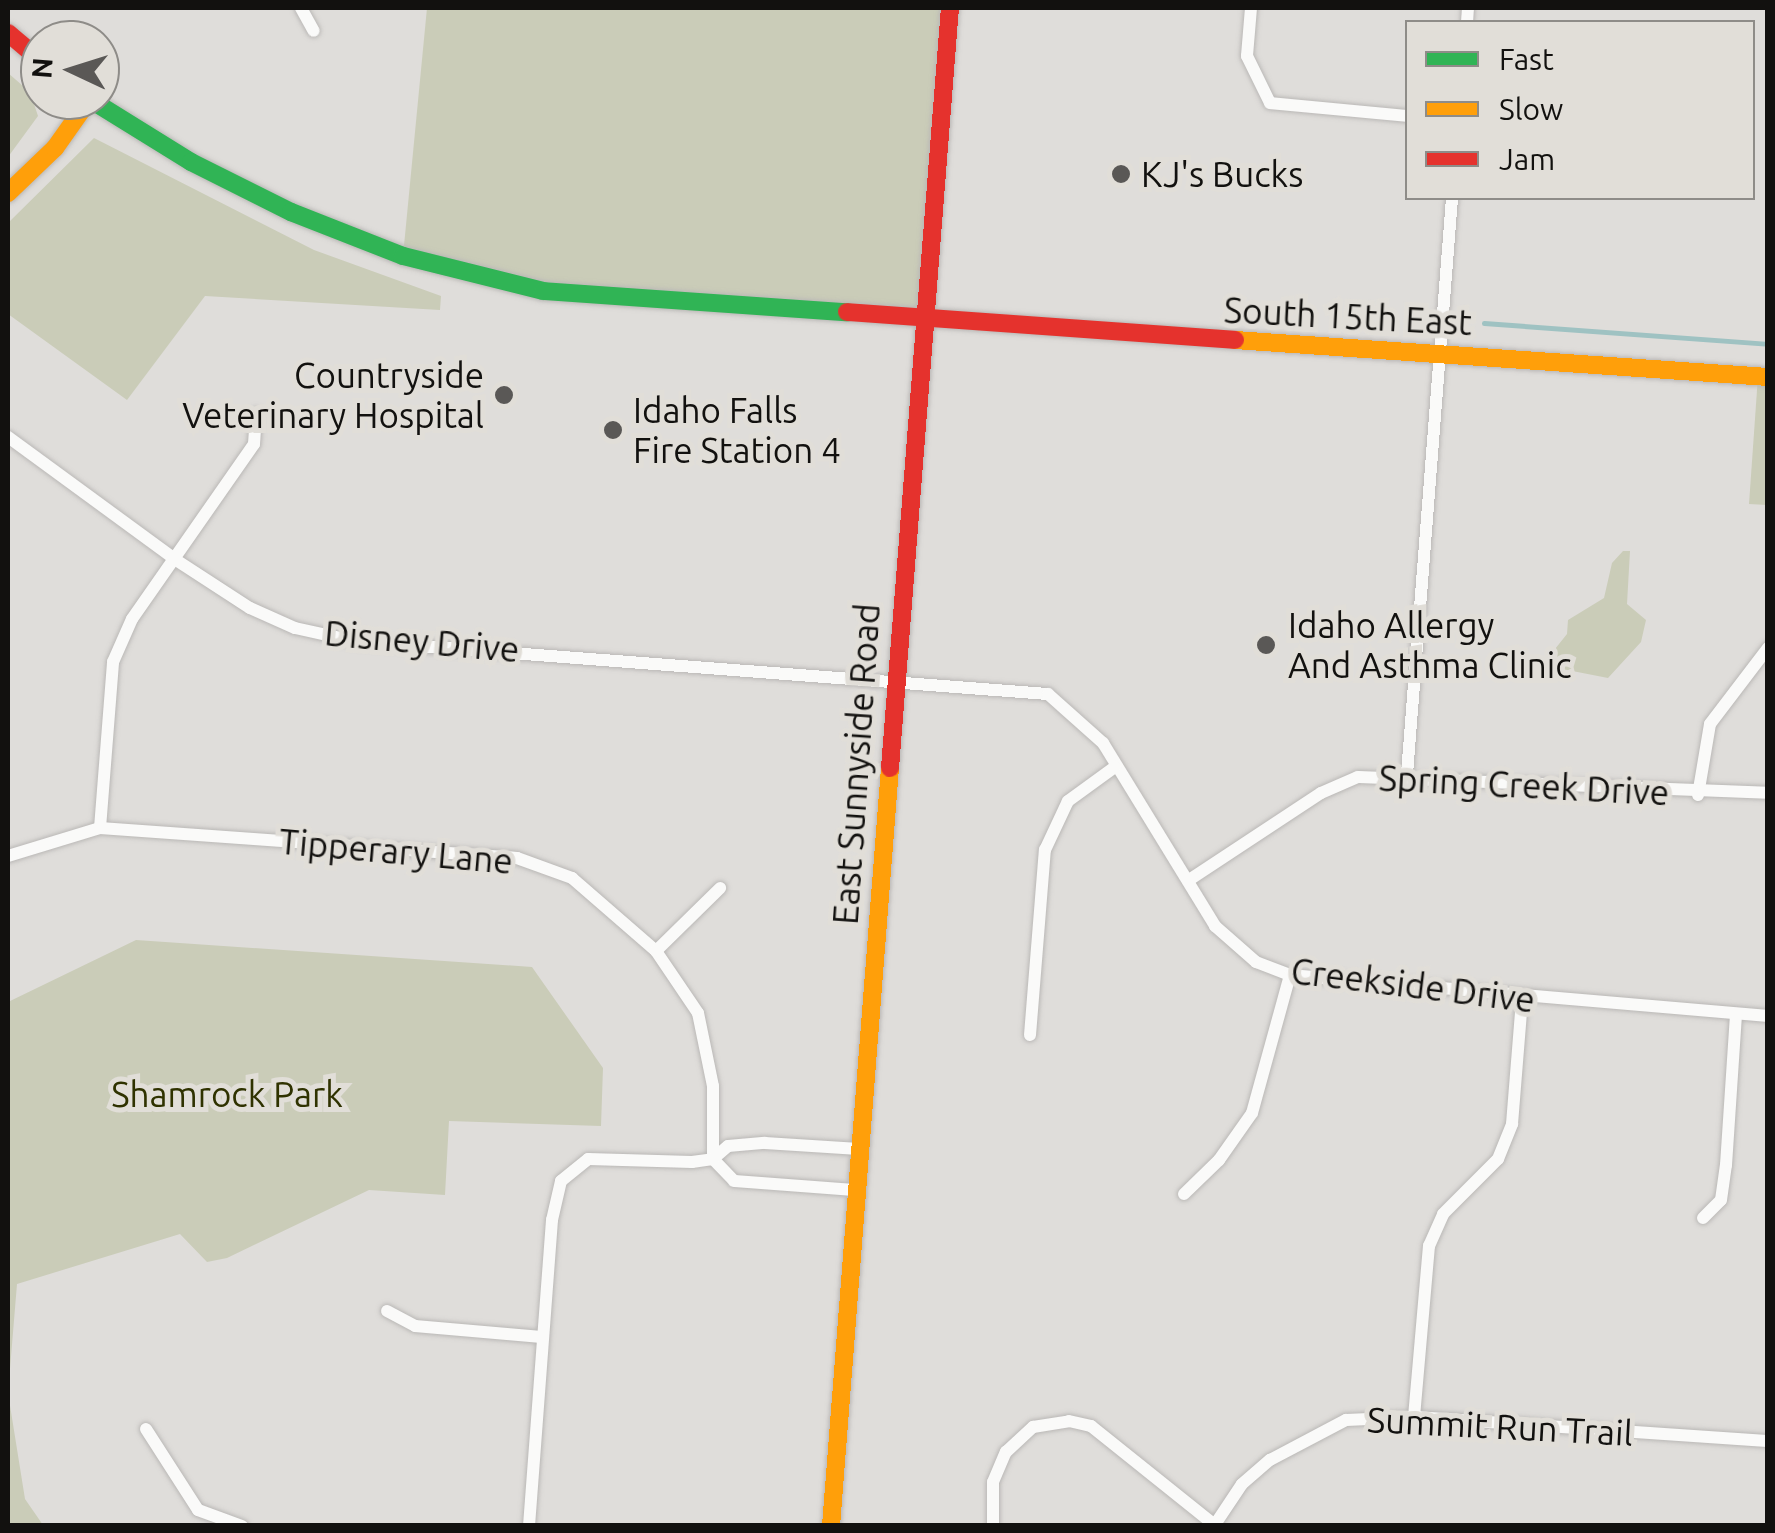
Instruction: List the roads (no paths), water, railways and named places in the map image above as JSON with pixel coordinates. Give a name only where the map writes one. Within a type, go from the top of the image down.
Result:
[{"type":"main road","name":"East Sunnyside Road","points":[[831,1526],[950,8]]},
{"type":"main road","name":"South 15th East","points":[[120,119],[190,162],[291,212],[403,256],[600,298],[1768,377]]},
{"type":"main road","points":[[8,193],[55,148],[75,120]]},
{"type":"street","points":[[301,8],[314,31]]},
{"type":"street","points":[[1251,8],[1247,56],[1270,103],[1405,116]]},
{"type":"street","points":[[1406,774],[1452,200]]},
{"type":"street","points":[[100,828],[114,662],[132,619],[254,444],[256,414]]},
{"type":"street","name":"Disney Drive","points":[[9,440],[250,608],[341,639],[895,679]]},
{"type":"street","points":[[1698,795],[1710,724],[1768,648]]},
{"type":"street","name":"Creekside Drive","points":[[895,679],[1048,694],[1104,744],[1215,926],[1256,962],[1290,975],[1522,1000],[1768,1016]]},
{"type":"street","points":[[1030,1035],[1048,838],[1068,801],[1115,767]]},
{"type":"street","name":"Spring Creek Drive","points":[[1189,880],[1321,792],[1358,777],[1406,774],[1698,795],[1768,793]]},
{"type":"street","name":"Tipperary Lane","points":[[8,856],[100,828],[517,858],[590,890],[656,951],[698,1013],[709,1048],[712,1160]]},
{"type":"street","points":[[656,951],[720,888]]},
{"type":"street","points":[[1184,1194],[1220,1160],[1252,1112],[1290,975]]},
{"type":"street","points":[[1414,1417],[1429,1246],[1443,1214],[1498,1158],[1505,1142],[1515,1107],[1522,1000]]},
{"type":"street","points":[[1704,1218],[1720,1200],[1726,1165],[1736,1016]]},
{"type":"street","points":[[529,1526],[555,1197],[575,1166],[588,1159],[712,1160],[728,1146],[765,1143],[859,1149]]},
{"type":"street","points":[[712,1160],[734,1181],[855,1190]]},
{"type":"street","points":[[387,1311],[415,1326],[542,1337]]},
{"type":"street","name":"Summit Run Trail","points":[[1215,1525],[1242,1484],[1315,1432],[1346,1420],[1414,1417],[1768,1441]]},
{"type":"street","points":[[992,1526],[993,1482],[1006,1452],[1033,1427],[1069,1420],[1091,1426],[1215,1525]]},
{"type":"street","points":[[146,1429],[198,1510],[242,1526]]},
{"type":"waterway","points":[[1484,323],[1768,344]]},
{"type":"place","name":"KJ's Bucks","points":[[1121,174]]},
{"type":"place","name":"Countryside Veterinary Hospital","points":[[504,395]]},
{"type":"place","name":"Idaho Falls Fire Station 4","points":[[613,430]]},
{"type":"place","name":"Idaho Allergy And Asthma Clinic","points":[[1266,645]]},
{"type":"park label","name":"Shamrock Park","points":[[227,1094]]}]
